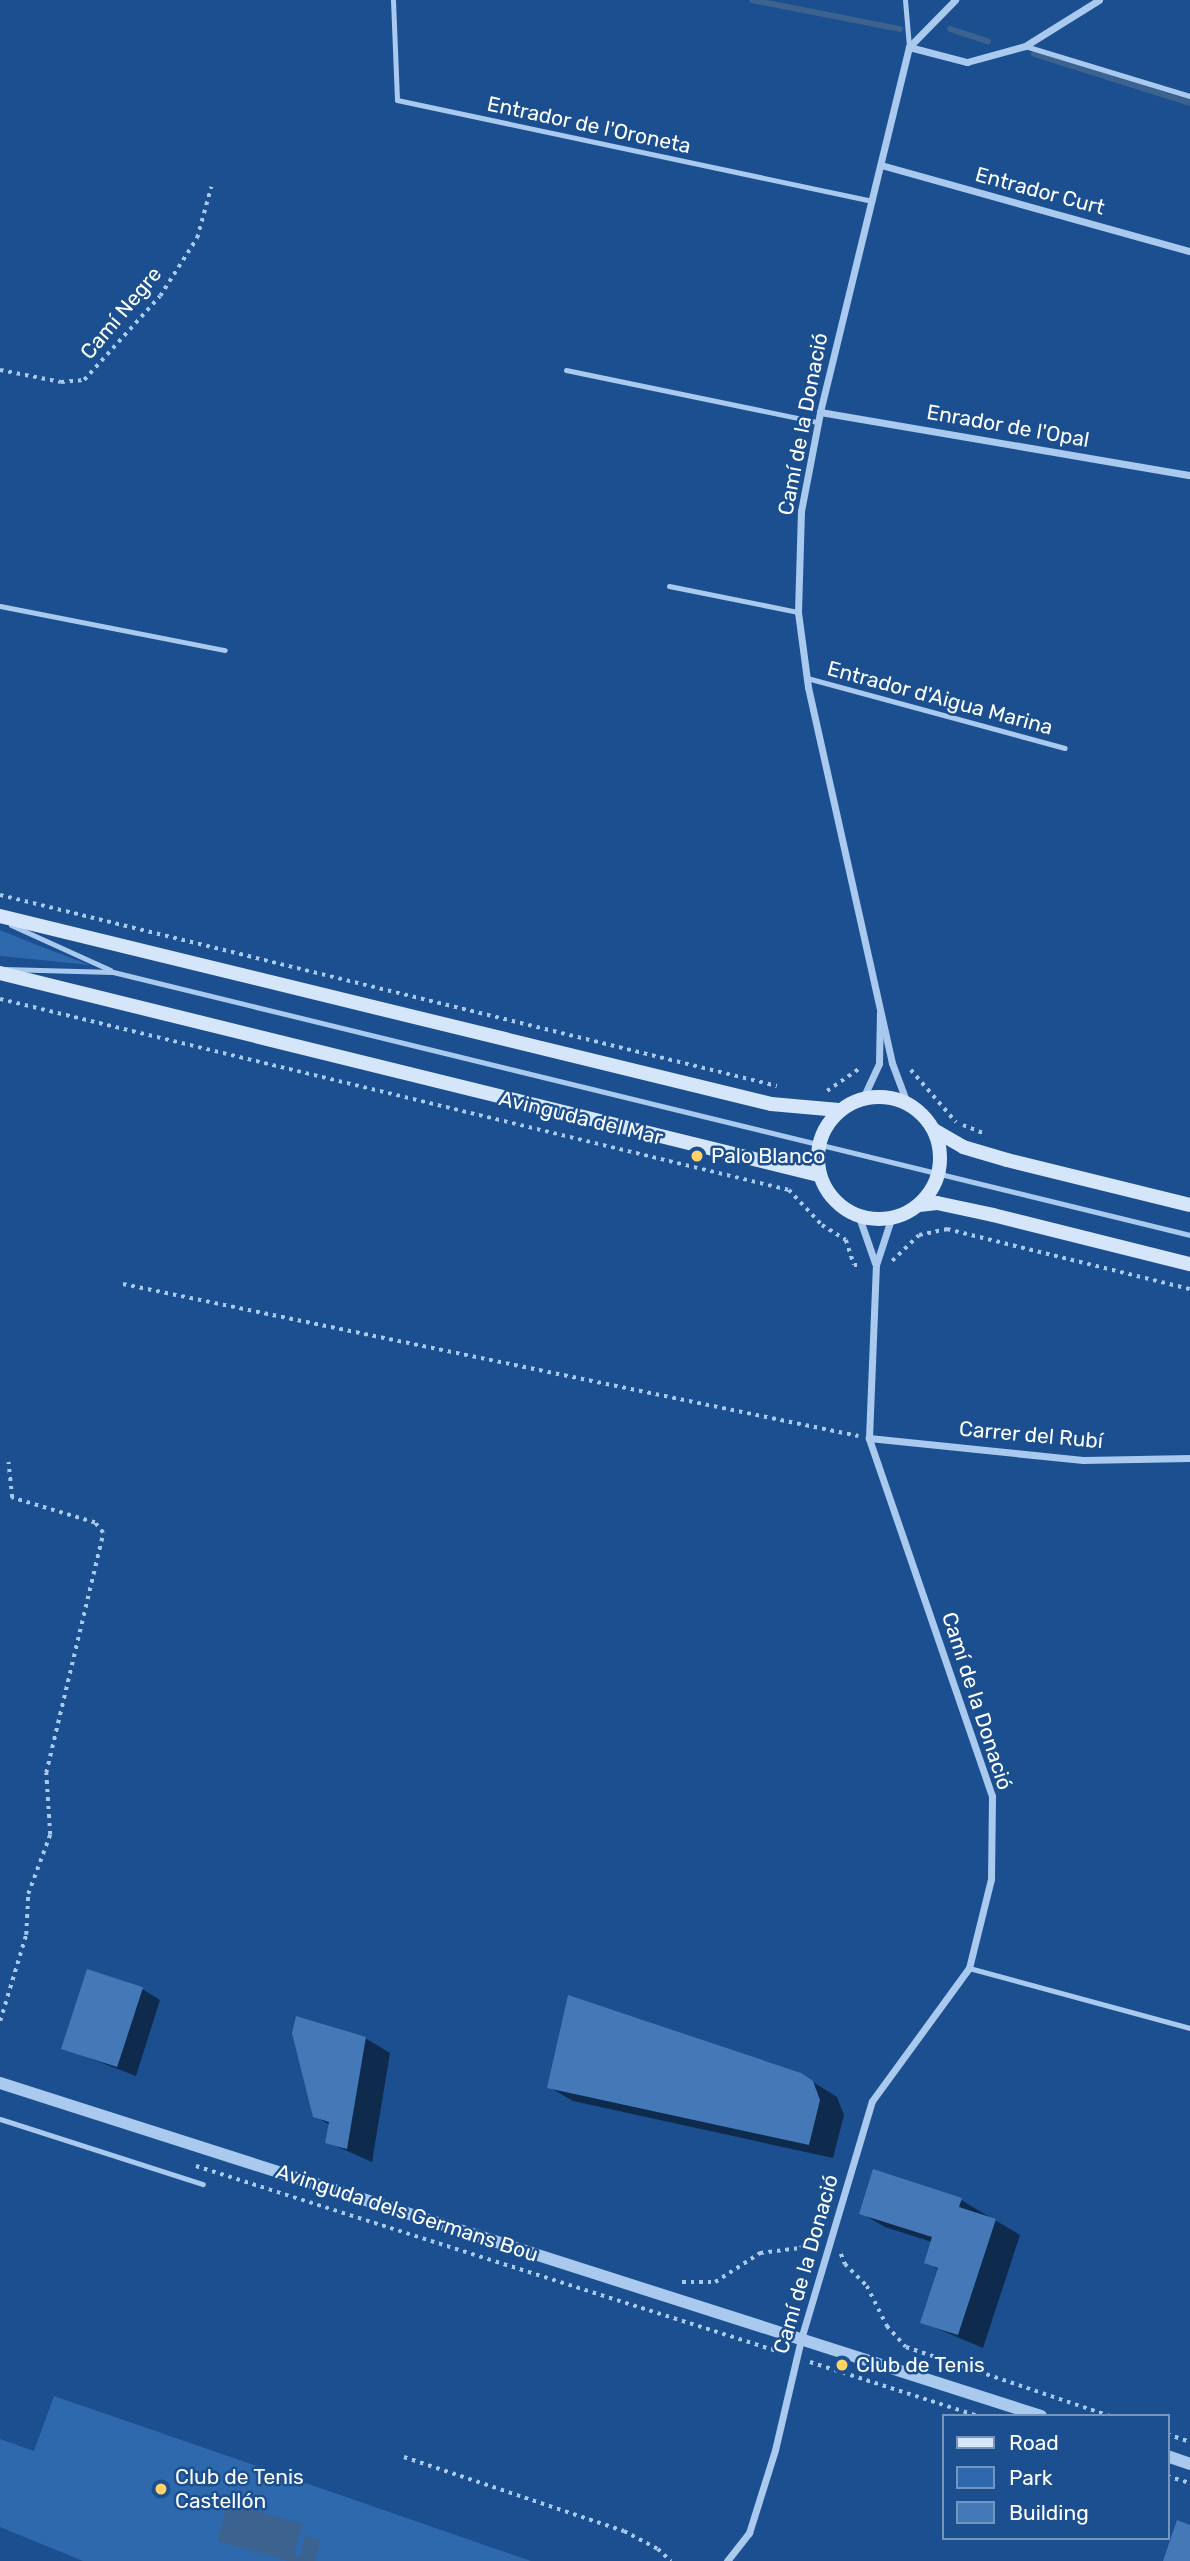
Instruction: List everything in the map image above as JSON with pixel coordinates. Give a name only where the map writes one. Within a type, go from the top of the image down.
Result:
[{"type":"main road","name":"Avinguda del Mar","points":[[0,917],[771,1104],[839,1110]]},
{"type":"main road","name":"Avinguda del Mar","points":[[0,971],[819,1175]]},
{"type":"main road","points":[[1190,1205],[963,1147],[934,1130],[907,1103],[885,1097],[863,1098],[839,1110],[819,1144],[819,1175],[834,1201],[859,1217],[891,1219],[919,1205],[937,1203],[1190,1264]]},
{"type":"main road","points":[[919,1205],[939,1174],[934,1130]]},
{"type":"street","points":[[909,47],[956,0]]},
{"type":"street","points":[[909,47],[967,62],[1025,46],[1099,0]]},
{"type":"street","name":"Camí de la Donació","points":[[907,1103],[892,1063],[807,678],[798,612],[800,511],[820,412],[909,47]]},
{"type":"street","name":"Entrador Curt","points":[[881,165],[1190,251]]},
{"type":"street","name":"Enrador de l'Opal","points":[[820,412],[1190,475]]},
{"type":"street","name":"Camí de la Donació","points":[[863,1098],[879,1063],[880,999]]},
{"type":"street","name":"Camí de la Donació","points":[[859,1217],[876,1265]]},
{"type":"street","name":"Camí de la Donació","points":[[727,2561],[749,2533],[775,2450],[799,2359],[801,2339],[872,2101],[969,1968],[991,1879],[992,1796],[869,1438],[876,1265],[891,1219]]},
{"type":"street","name":"Carrer del Rubí","points":[[869,1438],[1083,1461],[1190,1458]]},
{"type":"street","name":"Avinguda dels Germans Bou","points":[[0,2083],[1035,2414]]},
{"type":"street","points":[[1169,2457],[1190,2463]]},
{"type":"lane","name":"Entrador de l'Oroneta","points":[[393,0],[397,100],[872,201]]},
{"type":"lane","points":[[905,0],[909,47]]},
{"type":"lane","points":[[1025,46],[1190,96]]},
{"type":"lane","points":[[566,370],[818,422]]},
{"type":"lane","points":[[669,586],[798,612]]},
{"type":"lane","points":[[0,606],[225,650]]},
{"type":"lane","name":"Entrador d'Aigua Marina","points":[[807,678],[1065,748]]},
{"type":"lane","name":"Avinguda del Mar","points":[[0,917],[113,972],[1190,1235]]},
{"type":"lane","name":"Avinguda del Mar","points":[[0,971],[113,972]]},
{"type":"lane","points":[[969,1968],[1190,2028]]},
{"type":"lane","points":[[0,2119],[203,2184]]},
{"type":"path","name":"Camí Negre","points":[[0,370],[61,382],[84,380],[160,296],[197,238],[211,187]]},
{"type":"path","points":[[0,895],[788,1087]]},
{"type":"path","name":"Avinguda del Mar","points":[[0,999],[789,1190],[822,1225],[846,1240],[854,1265],[876,1265]]},
{"type":"path","points":[[825,1092],[851,1078],[866,1062],[879,1063]]},
{"type":"path","points":[[892,1063],[908,1064],[916,1080],[958,1124],[990,1136]]},
{"type":"path","points":[[876,1265],[889,1265],[919,1235],[947,1229],[1190,1289]]},
{"type":"path","points":[[123,1284],[869,1438]]},
{"type":"path","points":[[0,2021],[26,1935],[28,1895],[50,1835],[46,1773],[103,1532],[95,1523],[12,1498],[8,1462]]},
{"type":"path","name":"Avinguda dels Germans Bou","points":[[188,2164],[972,2414]]},
{"type":"path","points":[[670,2278],[715,2282],[760,2253],[800,2248],[813,2237],[818,2217],[836,2222]]},
{"type":"path","points":[[839,2249],[845,2264],[867,2286],[887,2326],[906,2347],[1104,2414]]},
{"type":"path","points":[[1169,2435],[1190,2442]]},
{"type":"path","points":[[404,2457],[624,2531],[658,2549],[671,2561]]},
{"type":"path","points":[[1169,2477],[1190,2483]]},
{"type":"green space","points":[[0,930],[42,947],[90,965],[0,956]]},
{"type":"green space","name":"Club de Tenis Castellón","points":[[54,2396],[531,2561],[83,2561],[0,2527],[0,2439],[34,2451]]},
{"type":"shaded area","points":[[228,2503],[303,2524],[294,2554],[300,2556],[305,2536],[321,2540],[315,2561],[289,2561],[217,2541]]},
{"type":"building","points":[[87,1969],[143,1987],[117,2067],[61,2049]]},
{"type":"building","points":[[568,1995],[801,2073],[813,2081],[820,2100],[809,2145],[547,2088]]},
{"type":"building","points":[[296,2016],[366,2037],[347,2149],[325,2143],[329,2122],[313,2117],[292,2033]]},
{"type":"building","points":[[873,2169],[962,2198],[959,2207],[996,2219],[958,2335],[920,2323],[938,2268],[924,2263],[932,2237],[859,2214]]},
{"type":"building","points":[[1177,2520],[1190,2525],[1190,2561],[1163,2561]]},
{"type":"waterway","points":[[752,0],[900,29]]},
{"type":"waterway","points":[[950,29],[988,41]]},
{"type":"waterway","points":[[1034,54],[1190,103]]},
{"type":"place","name":"Palo Blanco","points":[[697,1156]]},
{"type":"place","name":"Club de Tenis","points":[[842,2365]]},
{"type":"place","name":"Club de Tenis Castellón","points":[[161,2489]]}]
